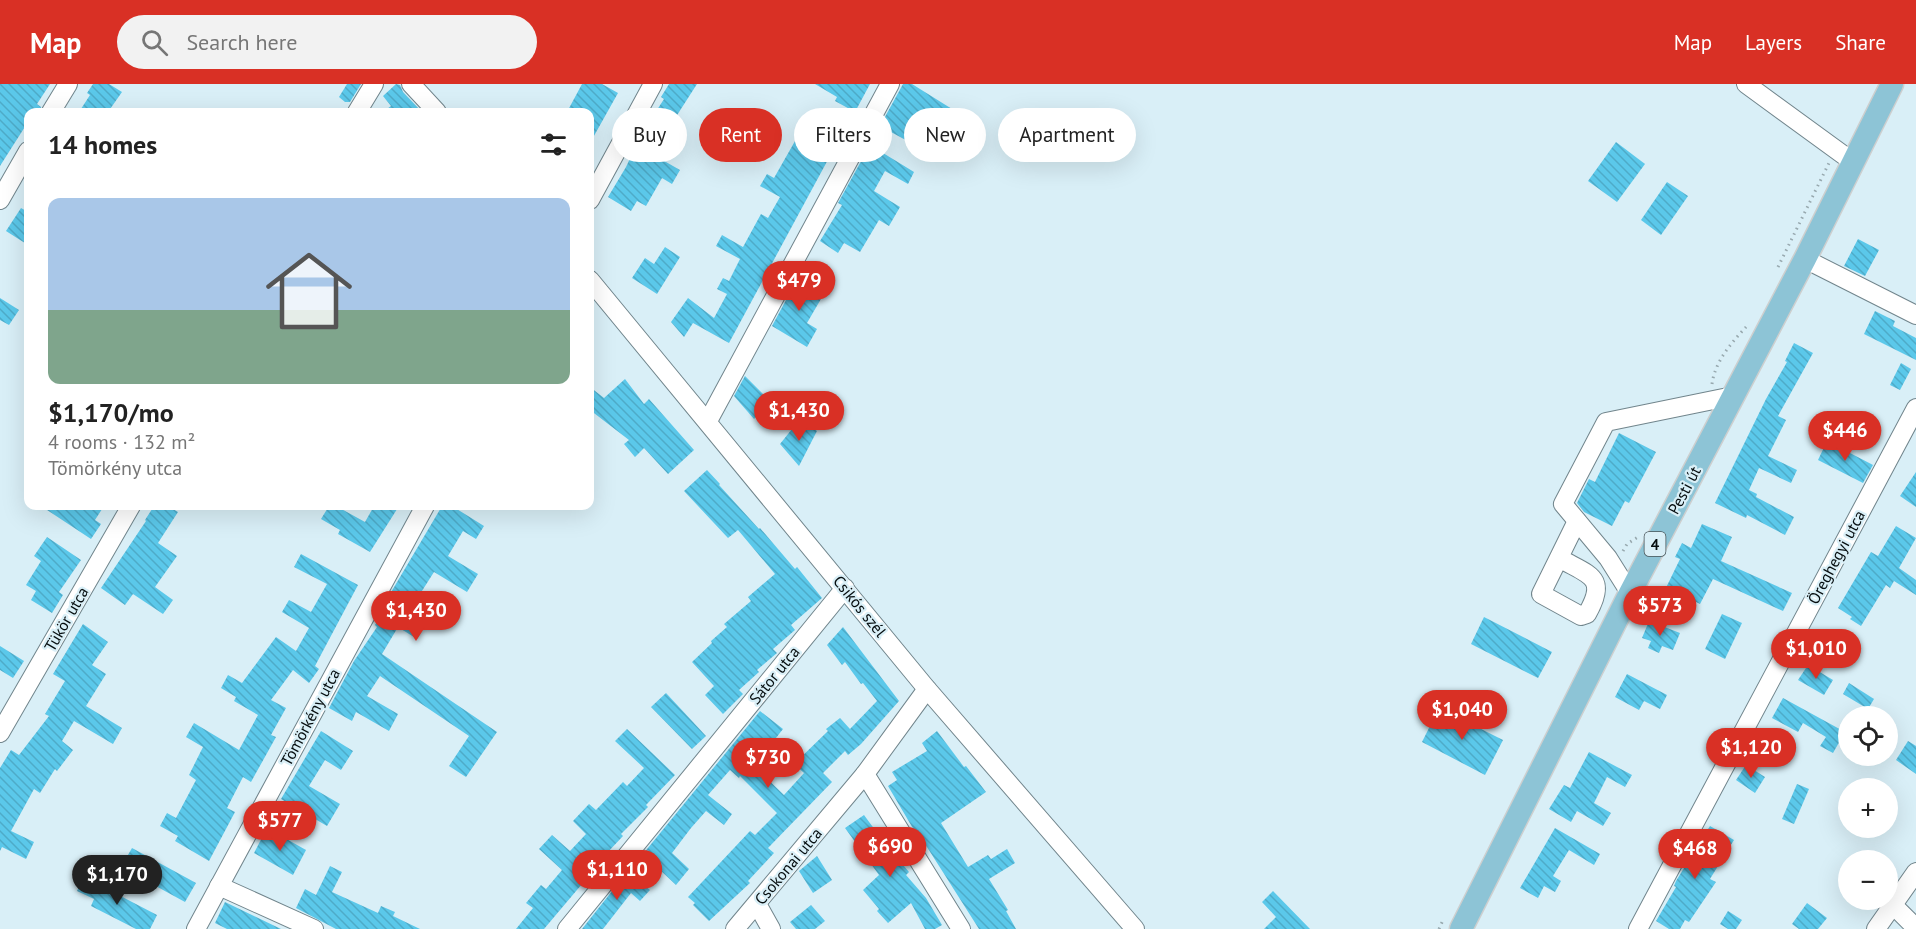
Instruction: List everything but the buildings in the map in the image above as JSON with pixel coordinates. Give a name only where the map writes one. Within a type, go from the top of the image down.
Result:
[{"type":"main road","name":"Pesti út","points":[[1461,929],[1630,593],[1804,259],[1892,84]]},
{"type":"street","points":[[53,108],[68,84]]},
{"type":"street","points":[[359,108],[374,84]]},
{"type":"street","points":[[411,84],[433,108]]},
{"type":"street","points":[[594,193],[653,84]]},
{"type":"street","points":[[708,421],[890,84]]},
{"type":"street","points":[[1746,84],[1853,162]]},
{"type":"street","points":[[0,200],[24,158]]},
{"type":"street","points":[[1804,259],[1916,315]]},
{"type":"street","name":"Csikós szél","points":[[594,284],[927,688],[1135,929]]},
{"type":"street","points":[[1630,593],[1608,558],[1563,504],[1577,473],[1606,422],[1733,396]]},
{"type":"street","name":"Öreghegyi utca","points":[[1638,929],[1916,408]]},
{"type":"street","name":"Tükör utca","points":[[0,733],[129,510]]},
{"type":"street","name":"Tömörkény utca","points":[[196,929],[422,510]]},
{"type":"street","points":[[1558,558],[1577,521]]},
{"type":"street","name":"Sátor utca","points":[[567,929],[845,588]]},
{"type":"street","name":"Csokonai utca","points":[[735,929],[865,774],[927,688]]},
{"type":"street","points":[[865,774],[961,929]]},
{"type":"street","points":[[1898,898],[1916,872]]},
{"type":"street","points":[[219,886],[314,929]]},
{"type":"street","points":[[757,904],[771,929]]},
{"type":"street","points":[[1876,929],[1889,910]]},
{"type":"street","points":[[1898,910],[1916,928]]}]
